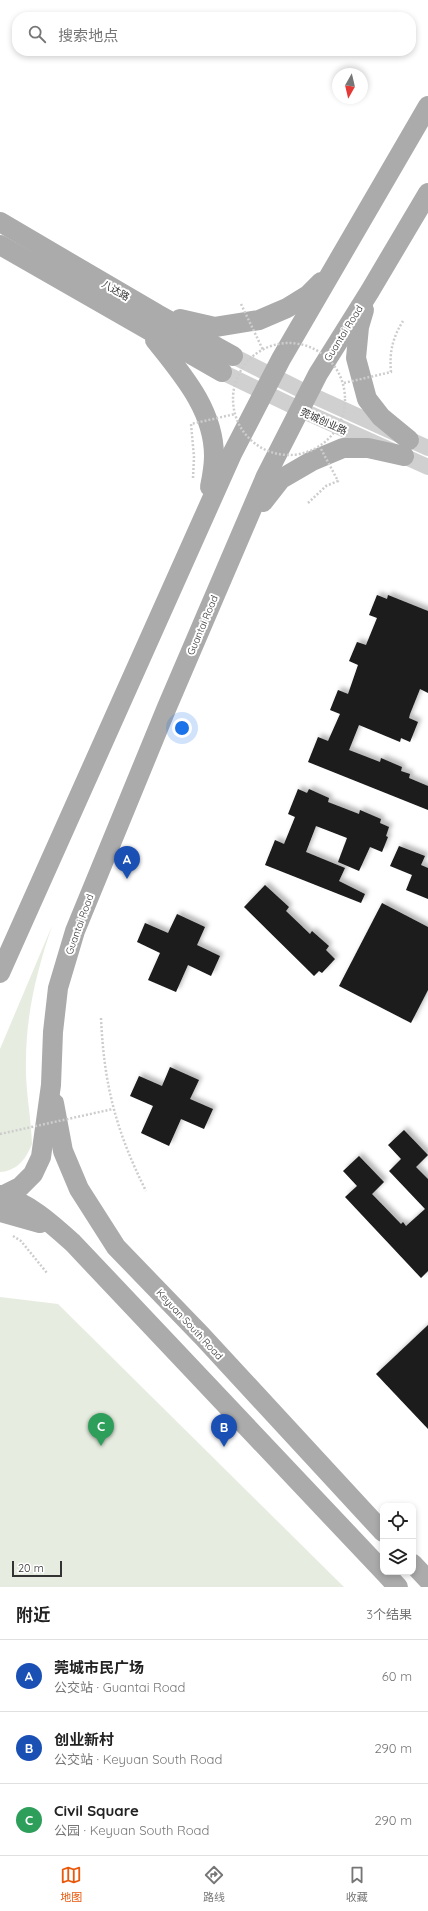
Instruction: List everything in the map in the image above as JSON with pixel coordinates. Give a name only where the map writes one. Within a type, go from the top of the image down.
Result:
[{"type":"main road","points":[[0,973],[208,506],[268,384],[428,106]]},
{"type":"main road","name":"Guantai Road","points":[[51,1085],[53,1032],[58,988],[75,931],[243,527],[303,401],[428,192]]},
{"type":"main road","name":"八达路","points":[[0,222],[157,314],[233,356]]},
{"type":"main road","name":"八达路","points":[[0,245],[148,332],[222,372]]},
{"type":"main road","points":[[157,314],[215,327],[259,320],[287,308],[308,295],[333,271]]},
{"type":"main road","points":[[370,291],[359,327],[356,358],[367,399],[407,448]]},
{"type":"main road","points":[[148,332],[192,387],[211,428],[214,456],[208,506]]},
{"type":"main road","points":[[243,527],[281,479],[331,453],[343,448],[407,448]]},
{"type":"main road","points":[[1,1200],[20,1187],[33,1174],[41,1157],[51,1085]]},
{"type":"main road","name":"Keyuan South Road","points":[[51,1085],[63,1151],[79,1189],[116,1247],[202,1336],[380,1529]]},
{"type":"main road","points":[[1,1200],[17,1200],[57,1228],[95,1264],[380,1569]]},
{"type":"main road","points":[[416,1567],[428,1580]]},
{"type":"main road","points":[[386,1575],[398,1587]]},
{"type":"street","name":"莞城创业路","points":[[233,356],[268,384]]},
{"type":"street","name":"莞城创业路","points":[[222,372],[268,384],[407,448],[428,467]]},
{"type":"street","name":"莞城创业路","points":[[407,448],[428,448]]},
{"type":"path","points":[[241,304],[263,350]]},
{"type":"path","points":[[344,383],[391,372],[390,359],[394,336],[403,321]]},
{"type":"path","points":[[281,343],[295,343],[316,349],[333,363],[344,383],[346,404],[344,414],[333,435],[320,447],[311,452],[292,456],[278,454],[260,447],[250,440],[241,429],[235,414],[233,390],[237,377],[252,356],[268,346],[281,343]]},
{"type":"path","points":[[193,478],[194,443],[191,424],[235,414]]},
{"type":"path","points":[[308,503],[326,486],[338,481],[320,447]]},
{"type":"path","points":[[101,1018],[102,1055],[113,1109],[130,1158],[146,1190]]},
{"type":"path","points":[[0,1137],[0,1134],[113,1109]]},
{"type":"path","points":[[7,1232],[21,1241],[47,1273]]},
{"type":"shaded area","points":[[52,926],[33,992],[28,1026],[26,1071],[32,1144],[27,1155],[16,1167],[0,1172],[0,1049]]},
{"type":"shaded area","points":[[0,1297],[58,1304],[344,1587],[0,1587]]},
{"type":"building","points":[[377,595],[387,599],[388,595],[428,611],[428,693],[420,689],[410,714],[409,718],[418,722],[410,742],[401,738],[400,742],[359,725],[349,750],[380,762],[381,758],[402,767],[401,771],[410,774],[409,778],[428,786],[428,810],[308,762],[318,737],[328,741],[340,714],[330,710],[338,690],[348,694],[358,665],[349,661],[357,642],[366,645],[377,618],[369,615]]},
{"type":"building","points":[[298,789],[307,793],[309,789],[329,798],[328,802],[359,814],[360,810],[381,819],[380,823],[389,827],[386,836],[388,837],[382,852],[370,847],[359,871],[338,862],[347,838],[316,826],[306,852],[345,868],[339,881],[365,894],[361,903],[265,865],[275,840],[284,844],[295,817],[288,814]]},
{"type":"building","points":[[399,846],[425,856],[421,865],[428,868],[428,899],[406,890],[412,875],[390,866]]},
{"type":"building","points":[[265,885],[289,907],[286,911],[310,934],[312,931],[329,946],[326,950],[335,959],[322,973],[319,971],[314,976],[244,907]]},
{"type":"building","points":[[382,903],[428,927],[428,990],[411,1023],[339,986]]},
{"type":"building","points":[[177,914],[205,927],[197,945],[220,956],[211,976],[188,965],[176,992],[148,980],[160,953],[137,942],[145,923],[168,933]]},
{"type":"building","points":[[170,1067],[199,1080],[190,1099],[213,1109],[204,1129],[181,1119],[169,1146],[141,1133],[153,1106],[130,1096],[139,1076],[162,1086]]},
{"type":"building","points":[[404,1130],[428,1155],[416,1167],[428,1179],[428,1271],[421,1278],[345,1197],[357,1186],[343,1171],[359,1156],[384,1182],[372,1194],[401,1224],[403,1222],[406,1226],[425,1209],[389,1171],[401,1159],[388,1145]]},
{"type":"building","points":[[428,1325],[428,1429],[376,1374]]},
{"type":"place","name":"莞城市民广场","points":[[127,879]]},
{"type":"place","name":"Civil Square","points":[[101,1446]]},
{"type":"place","name":"创业新村","points":[[224,1447]]}]
